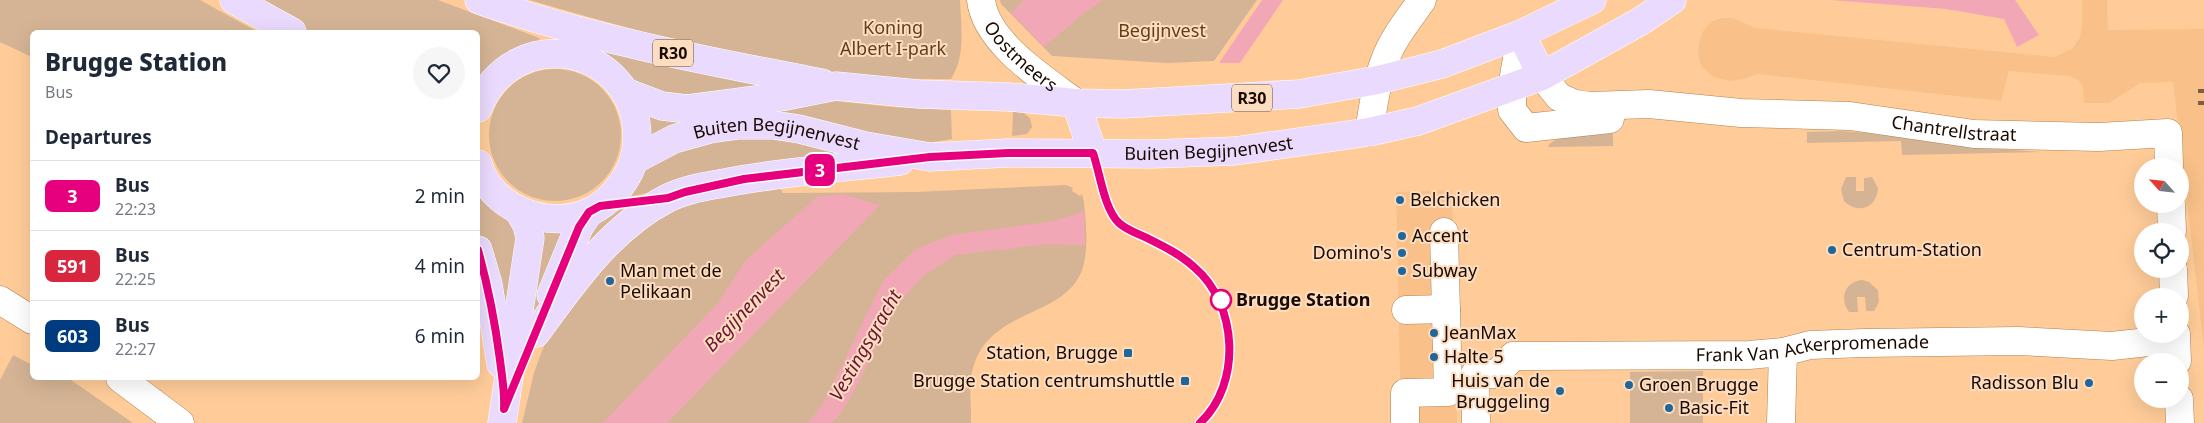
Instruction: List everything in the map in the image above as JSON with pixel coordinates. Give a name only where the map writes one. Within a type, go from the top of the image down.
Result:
[{"type":"main road","points":[[234,0],[288,30]]},
{"type":"main road","name":"R30","points":[[479,0],[513,12],[691,58],[836,86]]},
{"type":"main road","name":"Buiten Begijnenvest","points":[[625,92],[662,106],[687,109],[786,96],[836,86],[918,94],[1123,104],[1290,95],[1378,80],[1442,64],[1521,34],[1592,0]]},
{"type":"main road","name":"Buiten Begijnenvest","points":[[634,160],[674,139],[710,129],[739,125],[773,125],[799,129],[866,146],[930,157],[1008,153],[1152,154],[1235,151],[1369,132],[1418,121],[1542,76],[1634,25],[1672,0]]},
{"type":"main road","name":"R30","points":[[480,169],[484,178],[496,194],[519,210],[551,218],[575,217],[600,206],[621,185],[634,160],[637,125],[633,108],[625,92],[615,79],[603,68],[573,55],[513,12]]},
{"type":"main road","points":[[1521,34],[1542,76]]},
{"type":"main road","name":"R30","points":[[480,104],[491,83],[512,65],[547,53],[573,55]]},
{"type":"main road","points":[[1076,103],[1093,153]]},
{"type":"main road","points":[[536,332],[581,271],[610,240],[637,218],[668,198],[685,192],[744,179],[930,157]]},
{"type":"main road","points":[[503,408],[530,238],[527,225],[519,210]]},
{"type":"main road","points":[[503,408],[579,227],[589,212]]},
{"type":"main road","points":[[480,257],[488,284],[495,321],[503,408]]},
{"type":"street","points":[[1369,132],[1378,80],[1385,58],[1395,39],[1422,0]]},
{"type":"street","name":"Oostmeers","points":[[981,2],[995,34],[1007,47],[1076,103]]},
{"type":"street","name":"Chantrellstraat","points":[[1521,34],[1512,88],[1512,110],[1526,128],[1617,119],[1741,112]]},
{"type":"street","name":"Chantrellstraat","points":[[1542,76],[1550,89],[1559,97],[1574,104],[1590,106],[1649,104],[1741,112],[1850,116],[1974,134],[2099,137],[2168,133],[2169,158]]},
{"type":"street","points":[[1444,232],[1446,309],[1460,369],[1476,423]]},
{"type":"street","points":[[0,300],[30,319]]},
{"type":"street","points":[[1406,310],[1446,309]]},
{"type":"street","name":"Frank Van Ackerpromenade","points":[[1460,369],[1497,374],[1513,356],[1749,355],[1783,352],[1810,345],[1864,343],[2018,341],[2112,346],[2134,342]]},
{"type":"street","points":[[1781,423],[1783,352]]},
{"type":"street","points":[[1405,423],[1405,393],[1448,392],[1460,369]]},
{"type":"street","points":[[123,380],[180,423]]},
{"type":"street","points":[[2179,408],[2180,423]]},
{"type":"shaded area","points":[[2082,0],[2107,0],[2108,30],[2204,29],[2204,347],[2188,213],[2189,158],[2182,158],[2173,82],[2140,83],[2109,103],[2084,103],[2083,87],[2078,80],[2069,76],[2009,71],[2001,101],[1757,74],[1744,79],[1730,81],[1714,77],[1702,67],[1698,56],[1699,43],[1703,31],[1711,22],[1721,18],[1733,18],[1756,28],[2055,57],[2073,48],[2080,37]]},
{"type":"shaded area","points":[[1452,190],[1457,423],[1401,423],[1396,192]]},
{"type":"green space","points":[[0,0],[200,0],[254,30],[30,30],[30,56],[0,42]]},
{"type":"green space","points":[[254,0],[438,0],[539,38],[540,41],[480,82],[480,30],[305,30]]},
{"type":"green space","name":"Koning Albert I-park","points":[[530,0],[960,0],[961,51],[956,70],[951,79],[886,78],[841,73],[706,48]]},
{"type":"green space","name":"Begijnvest","points":[[1000,0],[1257,0],[1214,61],[1167,63],[1052,56],[1001,4]]},
{"type":"green space","points":[[600,42],[788,85],[697,102],[645,91],[596,51]]},
{"type":"green space","points":[[555,69],[568,70],[580,74],[602,88],[616,110],[620,122],[620,148],[616,160],[602,182],[580,196],[568,200],[555,201],[542,200],[530,196],[508,182],[494,160],[490,148],[489,135],[490,122],[494,110],[508,88],[530,74],[542,70]]},
{"type":"green space","points":[[826,100],[892,107],[951,110],[952,139],[921,144],[855,137],[650,138],[646,108]]},
{"type":"green space","points":[[1013,112],[1022,112],[1030,118],[1032,127],[1027,134],[1012,136]]},
{"type":"green space","points":[[1610,131],[1613,134],[1613,146],[1548,147],[1551,142],[1566,136]]},
{"type":"green space","points":[[1841,131],[1880,134],[1951,145],[2041,152],[1902,155],[1901,141],[1807,143],[1807,132]]},
{"type":"green space","points":[[719,132],[863,150],[627,197],[645,168]]},
{"type":"green space","points":[[1846,177],[1856,177],[1856,191],[1864,191],[1864,178],[1872,177],[1878,188],[1877,195],[1870,205],[1855,208],[1844,201],[1841,189]]},
{"type":"green space","points":[[776,182],[783,193],[916,192],[1066,185],[1073,188],[1072,191],[1080,196],[1082,194],[1084,202],[1086,254],[1082,270],[1074,285],[1061,296],[997,332],[984,345],[975,362],[971,377],[971,423],[522,423],[534,373],[547,339],[581,282],[662,209]]},
{"type":"green space","points":[[480,188],[518,227],[505,362],[486,252],[480,235]]},
{"type":"green space","points":[[647,204],[584,260],[578,246],[592,226],[606,215]]},
{"type":"green space","points":[[538,229],[562,229],[564,246],[530,326]]},
{"type":"green space","points":[[1863,280],[1869,282],[1878,290],[1879,302],[1874,311],[1866,311],[1865,297],[1857,297],[1858,312],[1849,312],[1844,301],[1845,291],[1852,283]]},
{"type":"green space","points":[[13,355],[30,364],[30,380],[71,380],[133,423],[0,423],[0,380]]},
{"type":"green space","points":[[1703,371],[1703,423],[1630,423],[1630,372]]},
{"type":"water","points":[[1024,0],[1103,0],[1083,14],[1044,47],[1011,13]]},
{"type":"water","points":[[1262,0],[1283,0],[1240,63],[1219,63]]},
{"type":"water","points":[[1830,0],[2015,0],[2039,35],[2017,47],[2004,19],[1946,9]]},
{"type":"water","name":"Begijnenvest","points":[[842,194],[880,205],[667,423],[603,423],[718,303],[747,259],[817,197]]},
{"type":"water","name":"Vestingsgracht","points":[[1084,211],[1085,245],[1049,244],[955,255],[923,276],[896,306],[859,382],[841,413],[832,423],[808,423],[824,402],[883,281],[916,249],[951,235],[1055,221]]},
{"type":"railway","points":[[2198,91],[2204,91]]},
{"type":"railway","points":[[2198,103],[2204,103]]},
{"type":"bus line","name":"3","points":[[480,257],[488,284],[495,321],[505,393],[504,409],[579,227],[589,212],[600,206],[668,198],[685,192],[744,179],[930,157],[1008,153],[1093,153],[1101,177],[1101,186],[1112,214],[1119,223],[1127,229],[1176,253],[1196,268],[1221,300],[1229,352],[1227,377],[1216,404],[1200,423]]},
{"type":"place","name":"Belchicken","points":[[1400,200]]},
{"type":"place","name":"Accent","points":[[1402,236]]},
{"type":"place","name":"Centrum-Station","points":[[1832,250]]},
{"type":"place","name":"Domino's","points":[[1402,253]]},
{"type":"place","name":"Subway","points":[[1402,271]]},
{"type":"place","name":"Man met de Pelikaan","points":[[610,281]]},
{"type":"place","name":"Brugge Station","points":[[1221,300]]},
{"type":"place","name":"JeanMax","points":[[1434,333]]},
{"type":"place","name":"Station, Brugge","points":[[1128,353]]},
{"type":"place","name":"Halte 5","points":[[1434,357]]},
{"type":"place","name":"Brugge Station centrumshuttle","points":[[1185,381]]},
{"type":"place","name":"Radisson Blu","points":[[2089,383]]},
{"type":"place","name":"Groen Brugge","points":[[1629,385]]},
{"type":"place","name":"Huis van de Bruggeling","points":[[1560,391]]},
{"type":"place","name":"Basic-Fit","points":[[1669,408]]}]
